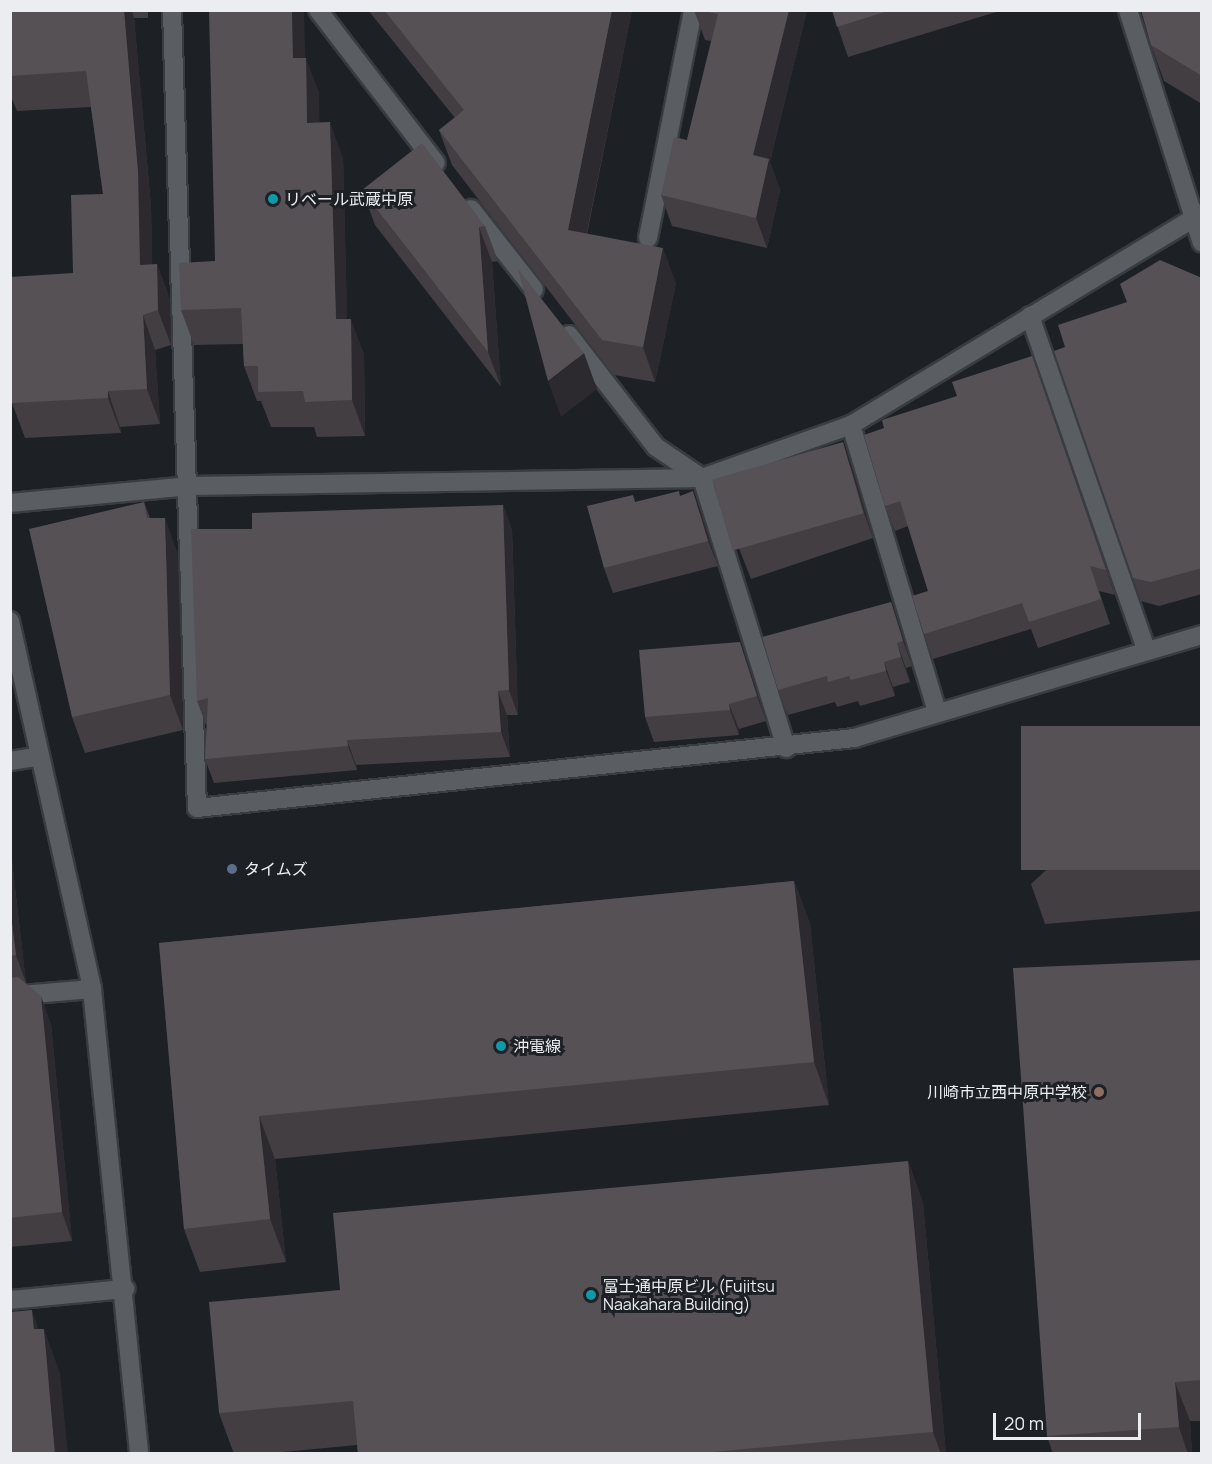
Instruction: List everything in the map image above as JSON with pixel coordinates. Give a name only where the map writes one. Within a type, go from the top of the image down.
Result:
[{"type":"street","points":[[172,10],[190,486],[197,808],[786,748],[854,738],[937,711],[1202,635]]},
{"type":"street","points":[[318,10],[447,178]]},
{"type":"street","points":[[648,238],[693,10]]},
{"type":"street","points":[[1128,10],[1198,215],[1202,243]]},
{"type":"street","points":[[462,196],[656,447],[702,478],[786,748]]},
{"type":"street","points":[[10,503],[190,486],[702,478],[851,425],[1198,215]]},
{"type":"street","points":[[1030,316],[1146,650]]},
{"type":"street","points":[[851,425],[937,711]]},
{"type":"street","points":[[10,621],[92,989],[139,1454]]},
{"type":"street","points":[[10,761],[40,756]]},
{"type":"street","points":[[10,996],[92,989]]},
{"type":"street","points":[[10,1300],[124,1289]]},
{"type":"building","points":[[10,10],[124,10],[138,171],[140,265],[157,264],[158,310],[143,315],[147,389],[108,391],[108,398],[12,403],[10,277],[73,273],[71,195],[103,194],[86,71],[10,76]]},
{"type":"building","name":"リベール武蔵中原","points":[[209,10],[292,10],[293,58],[306,58],[307,123],[330,122],[336,319],[351,319],[352,400],[305,402],[303,391],[258,392],[258,366],[244,366],[241,308],[181,310],[179,263],[215,261]]},
{"type":"building","points":[[384,10],[612,10],[568,230],[663,248],[643,347],[602,340],[439,130],[464,110]]},
{"type":"building","points":[[699,10],[789,10],[753,155],[769,159],[756,218],[661,195],[674,137],[687,140],[718,14]]},
{"type":"building","points":[[832,10],[891,10],[837,27]]},
{"type":"building","points":[[1141,10],[1202,10],[1202,76],[1151,45]]},
{"type":"building","points":[[422,143],[485,226],[479,227],[488,352],[362,190]]},
{"type":"building","points":[[1160,260],[1202,278],[1202,568],[1151,582],[1133,578],[1054,351],[1065,347],[1058,325],[1127,302],[1120,284]]},
{"type":"building","points":[[518,269],[584,353],[548,381]]},
{"type":"building","points":[[1032,356],[1106,570],[1090,566],[1101,599],[1029,622],[1022,603],[924,634],[912,596],[928,591],[900,501],[885,506],[864,435],[884,428],[882,420],[957,396],[952,382]]},
{"type":"building","points":[[843,442],[863,513],[733,551],[712,479]]},
{"type":"building","points":[[679,491],[680,496],[693,491],[708,541],[604,568],[587,506],[633,495],[635,502]]},
{"type":"building","points":[[144,502],[147,518],[165,518],[170,695],[72,717],[29,529]]},
{"type":"building","points":[[503,505],[509,690],[498,691],[501,732],[347,740],[348,746],[205,759],[208,698],[197,701],[191,529],[252,529],[252,513]]},
{"type":"building","points":[[891,602],[903,641],[897,643],[901,657],[884,662],[886,671],[851,680],[849,676],[828,682],[827,676],[778,690],[762,637]]},
{"type":"building","points":[[740,642],[757,696],[729,704],[730,710],[645,717],[639,650]]},
{"type":"building","points":[[1021,726],[1202,726],[1202,870],[1021,870]]},
{"type":"building","name":"沖電線","points":[[794,881],[814,1062],[259,1116],[270,1219],[184,1229],[159,943]]},
{"type":"building","points":[[10,908],[16,955],[10,956]]},
{"type":"building","points":[[1202,960],[1202,1380],[1175,1382],[1179,1427],[1047,1436],[1013,968]]},
{"type":"building","points":[[18,977],[41,996],[62,1212],[10,1218],[10,978]]},
{"type":"building","name":"富士通中原ビル (Fujitsu Naakahara Building)","points":[[908,1161],[933,1432],[691,1454],[358,1454],[353,1401],[219,1413],[209,1302],[340,1290],[333,1213]]},
{"type":"building","points":[[32,1310],[34,1329],[44,1329],[55,1454],[10,1454],[10,1312]]},
{"type":"place","name":"リベール武蔵中原","points":[[273,199]]},
{"type":"place","name":"タイムズ","points":[[232,869]]},
{"type":"place","name":"沖電線","points":[[501,1046]]},
{"type":"place","name":"川崎市立西中原中学校","points":[[1099,1092]]},
{"type":"place","name":"富士通中原ビル (Fujitsu Naakahara Building)","points":[[591,1295]]}]
